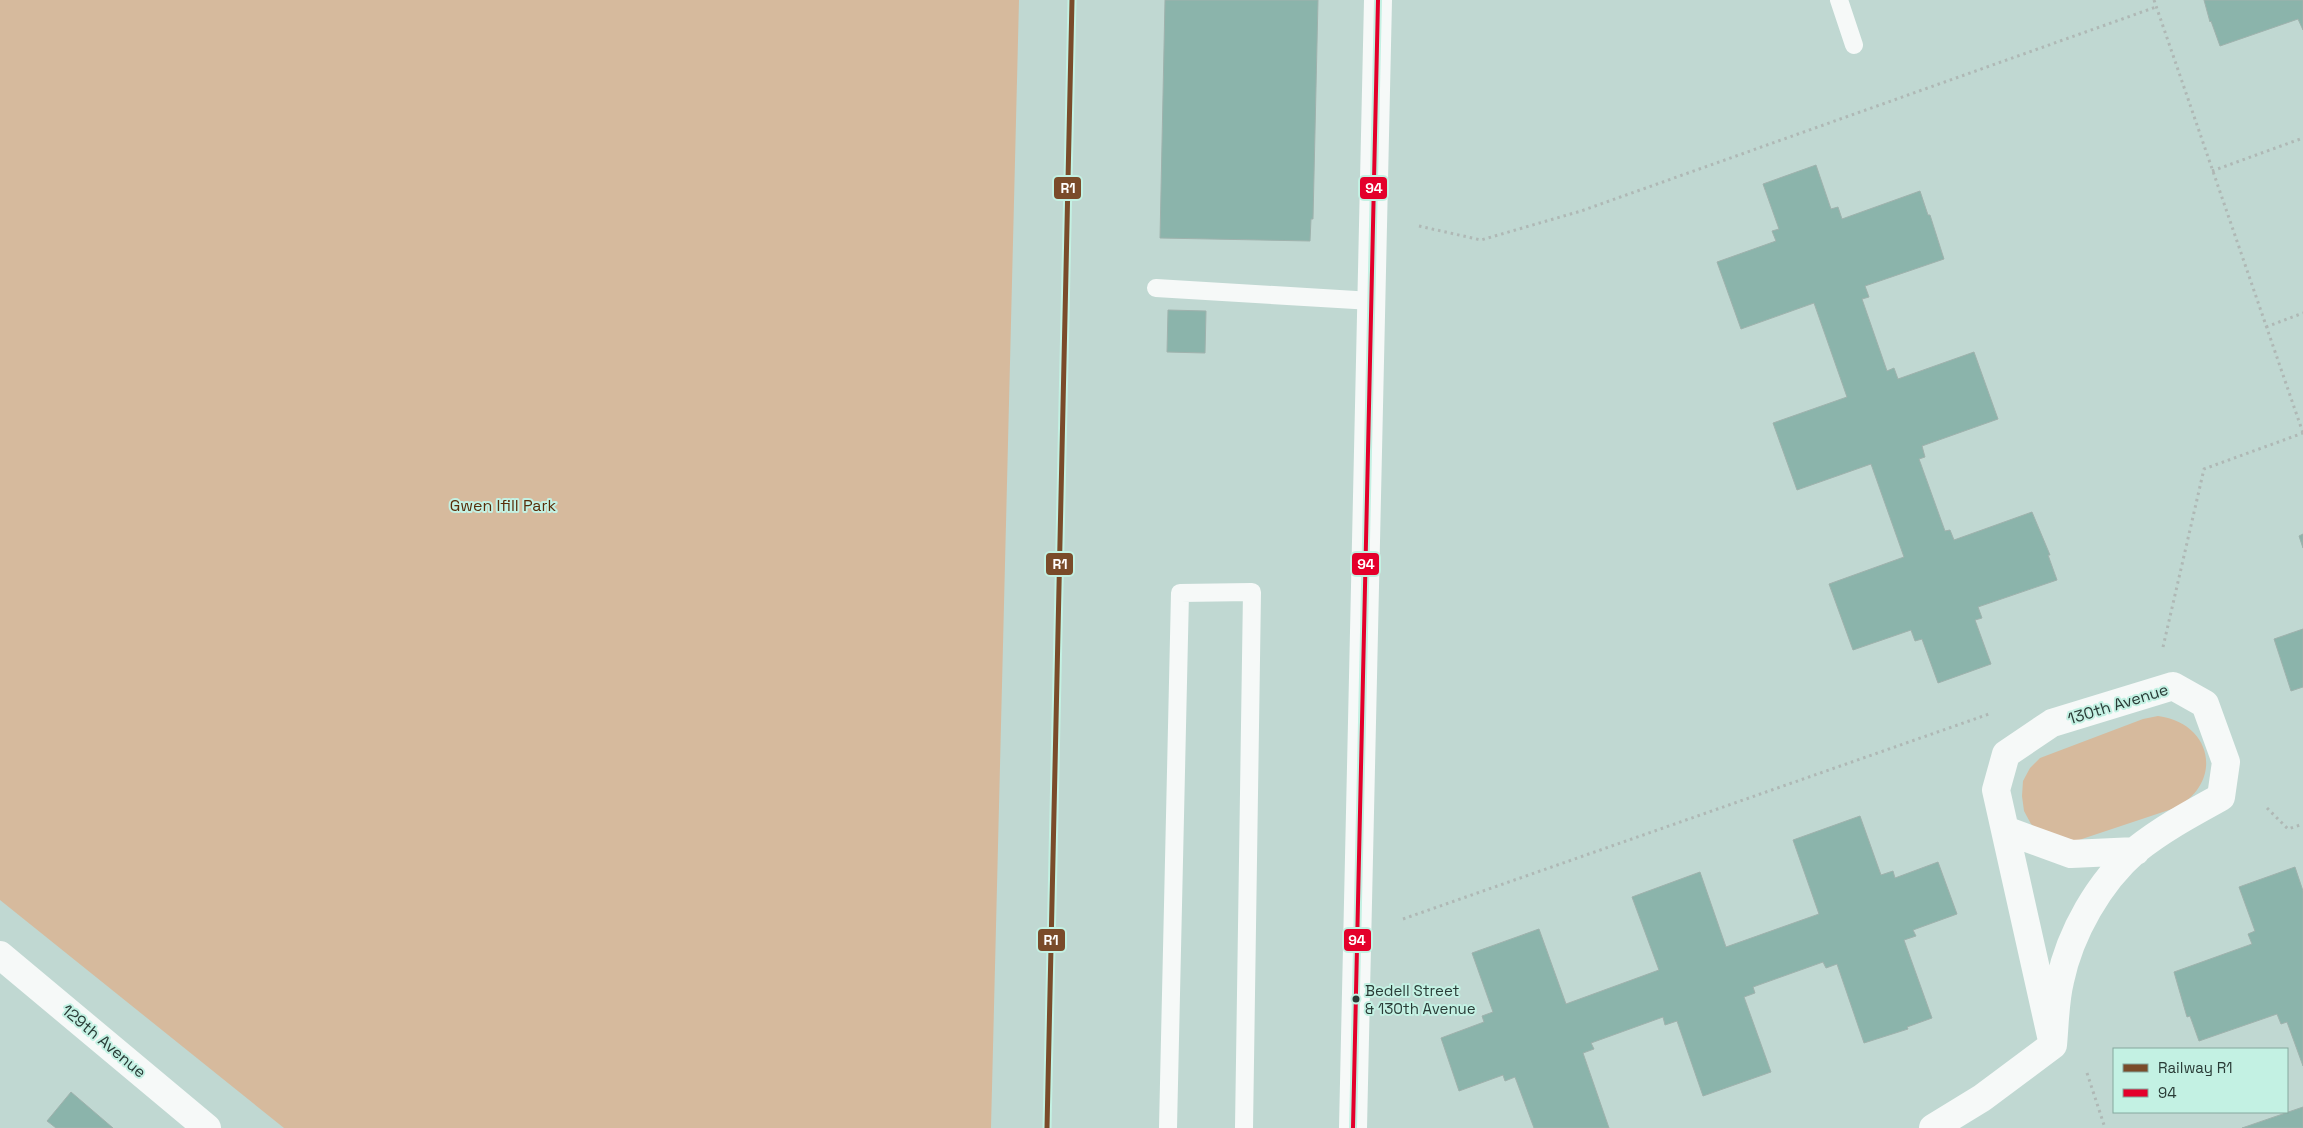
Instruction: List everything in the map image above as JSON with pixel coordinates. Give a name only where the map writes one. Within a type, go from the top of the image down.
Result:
[{"type":"street","points":[[1354,1128],[1378,0]]},
{"type":"street","name":"130th Avenue","points":[[2173,686],[2205,704],[2226,762],[2221,797],[2182,818],[2136,851],[2100,890],[2087,911],[2067,954],[2059,982],[2053,1046],[1996,790],[2006,754],[2052,723],[2173,686]]},
{"type":"street","points":[[2005,830],[2071,854],[2136,851]]},
{"type":"street","name":"129th Avenue","points":[[0,955],[207,1128]]},
{"type":"street","points":[[1933,1128],[1982,1098],[2053,1046]]},
{"type":"lane","points":[[1839,0],[1854,45]]},
{"type":"lane","points":[[1156,288],[1372,301]]},
{"type":"lane","points":[[1168,1128],[1180,593],[1252,592],[1244,1128]]},
{"type":"path","points":[[2154,0],[2303,433],[2204,469],[2163,647]]},
{"type":"path","points":[[1419,226],[1481,240],[1581,211],[2156,7]]},
{"type":"path","points":[[2212,171],[2303,138]]},
{"type":"path","points":[[2266,327],[2303,313]]},
{"type":"path","points":[[1402,920],[1989,714]]},
{"type":"path","points":[[2267,808],[2288,829],[2303,824]]},
{"type":"path","points":[[2087,1073],[2106,1128]]},
{"type":"green space","name":"Gwen Ifill Park","points":[[0,0],[1019,0],[991,1128],[284,1128],[0,900]]},
{"type":"green space","points":[[2158,716],[2177,721],[2191,730],[2200,742],[2206,755],[2206,770],[2201,784],[2191,797],[2175,808],[2070,843],[2042,834],[2031,824],[2024,811],[2023,781],[2030,768],[2040,758],[2143,719]]},
{"type":"building","points":[[1165,0],[1318,0],[1313,219],[1311,219],[1310,241],[1160,238]]},
{"type":"building","points":[[2204,0],[2303,0],[2303,30],[2298,19],[2220,46],[2210,22]]},
{"type":"building","points":[[1816,165],[1831,209],[1838,207],[1842,219],[1920,191],[1944,259],[1865,286],[1869,297],[1862,299],[1887,371],[1894,368],[1898,379],[1974,352],[1998,419],[1922,446],[1925,457],[1919,459],[1945,531],[1950,530],[1954,540],[2032,512],[2050,555],[2048,555],[2057,580],[1978,607],[1982,618],[1975,620],[1991,664],[1938,683],[1922,639],[1915,641],[1911,630],[1853,650],[1829,584],[1904,557],[1871,464],[1797,490],[1773,423],[1847,397],[1814,303],[1741,329],[1717,262],[1776,241],[1772,231],[1779,229],[1763,184]]},
{"type":"building","points":[[1168,310],[1206,311],[1205,353],[1167,352]]},
{"type":"building","points":[[2303,534],[2303,548],[2299,536]]},
{"type":"building","points":[[2303,629],[2303,687],[2291,691],[2274,639]]},
{"type":"building","points":[[1860,816],[1881,875],[1893,871],[1895,878],[1938,862],[1957,914],[1913,930],[1916,936],[1904,940],[1932,1018],[1907,1027],[1908,1029],[1864,1043],[1837,964],[1826,968],[1823,962],[1753,987],[1755,993],[1744,997],[1771,1072],[1703,1096],[1677,1021],[1665,1025],[1663,1017],[1591,1043],[1594,1049],[1583,1053],[1609,1128],[1534,1128],[1515,1077],[1505,1081],[1503,1075],[1459,1091],[1441,1038],[1484,1022],[1482,1016],[1493,1012],[1472,953],[1539,929],[1566,1004],[1659,970],[1632,897],[1700,872],[1726,947],[1819,914],[1793,840]]},
{"type":"building","points":[[2295,867],[2303,891],[2303,1066],[2287,1022],[2281,1024],[2277,1014],[2199,1041],[2190,1016],[2187,1017],[2174,972],[2252,944],[2248,934],[2255,931],[2239,887]]},
{"type":"building","points":[[71,1092],[113,1128],[56,1128],[47,1121]]},
{"type":"building","points":[[2303,1107],[2303,1128],[2242,1128],[2288,1113]]},
{"type":"rail line","name":"R1","points":[[1047,1128],[1072,0]]},
{"type":"transit line","name":"94","points":[[1353,1128],[1378,0]]},
{"type":"place","name":"Bedell Street & 130th Avenue","points":[[1356,999]]}]
